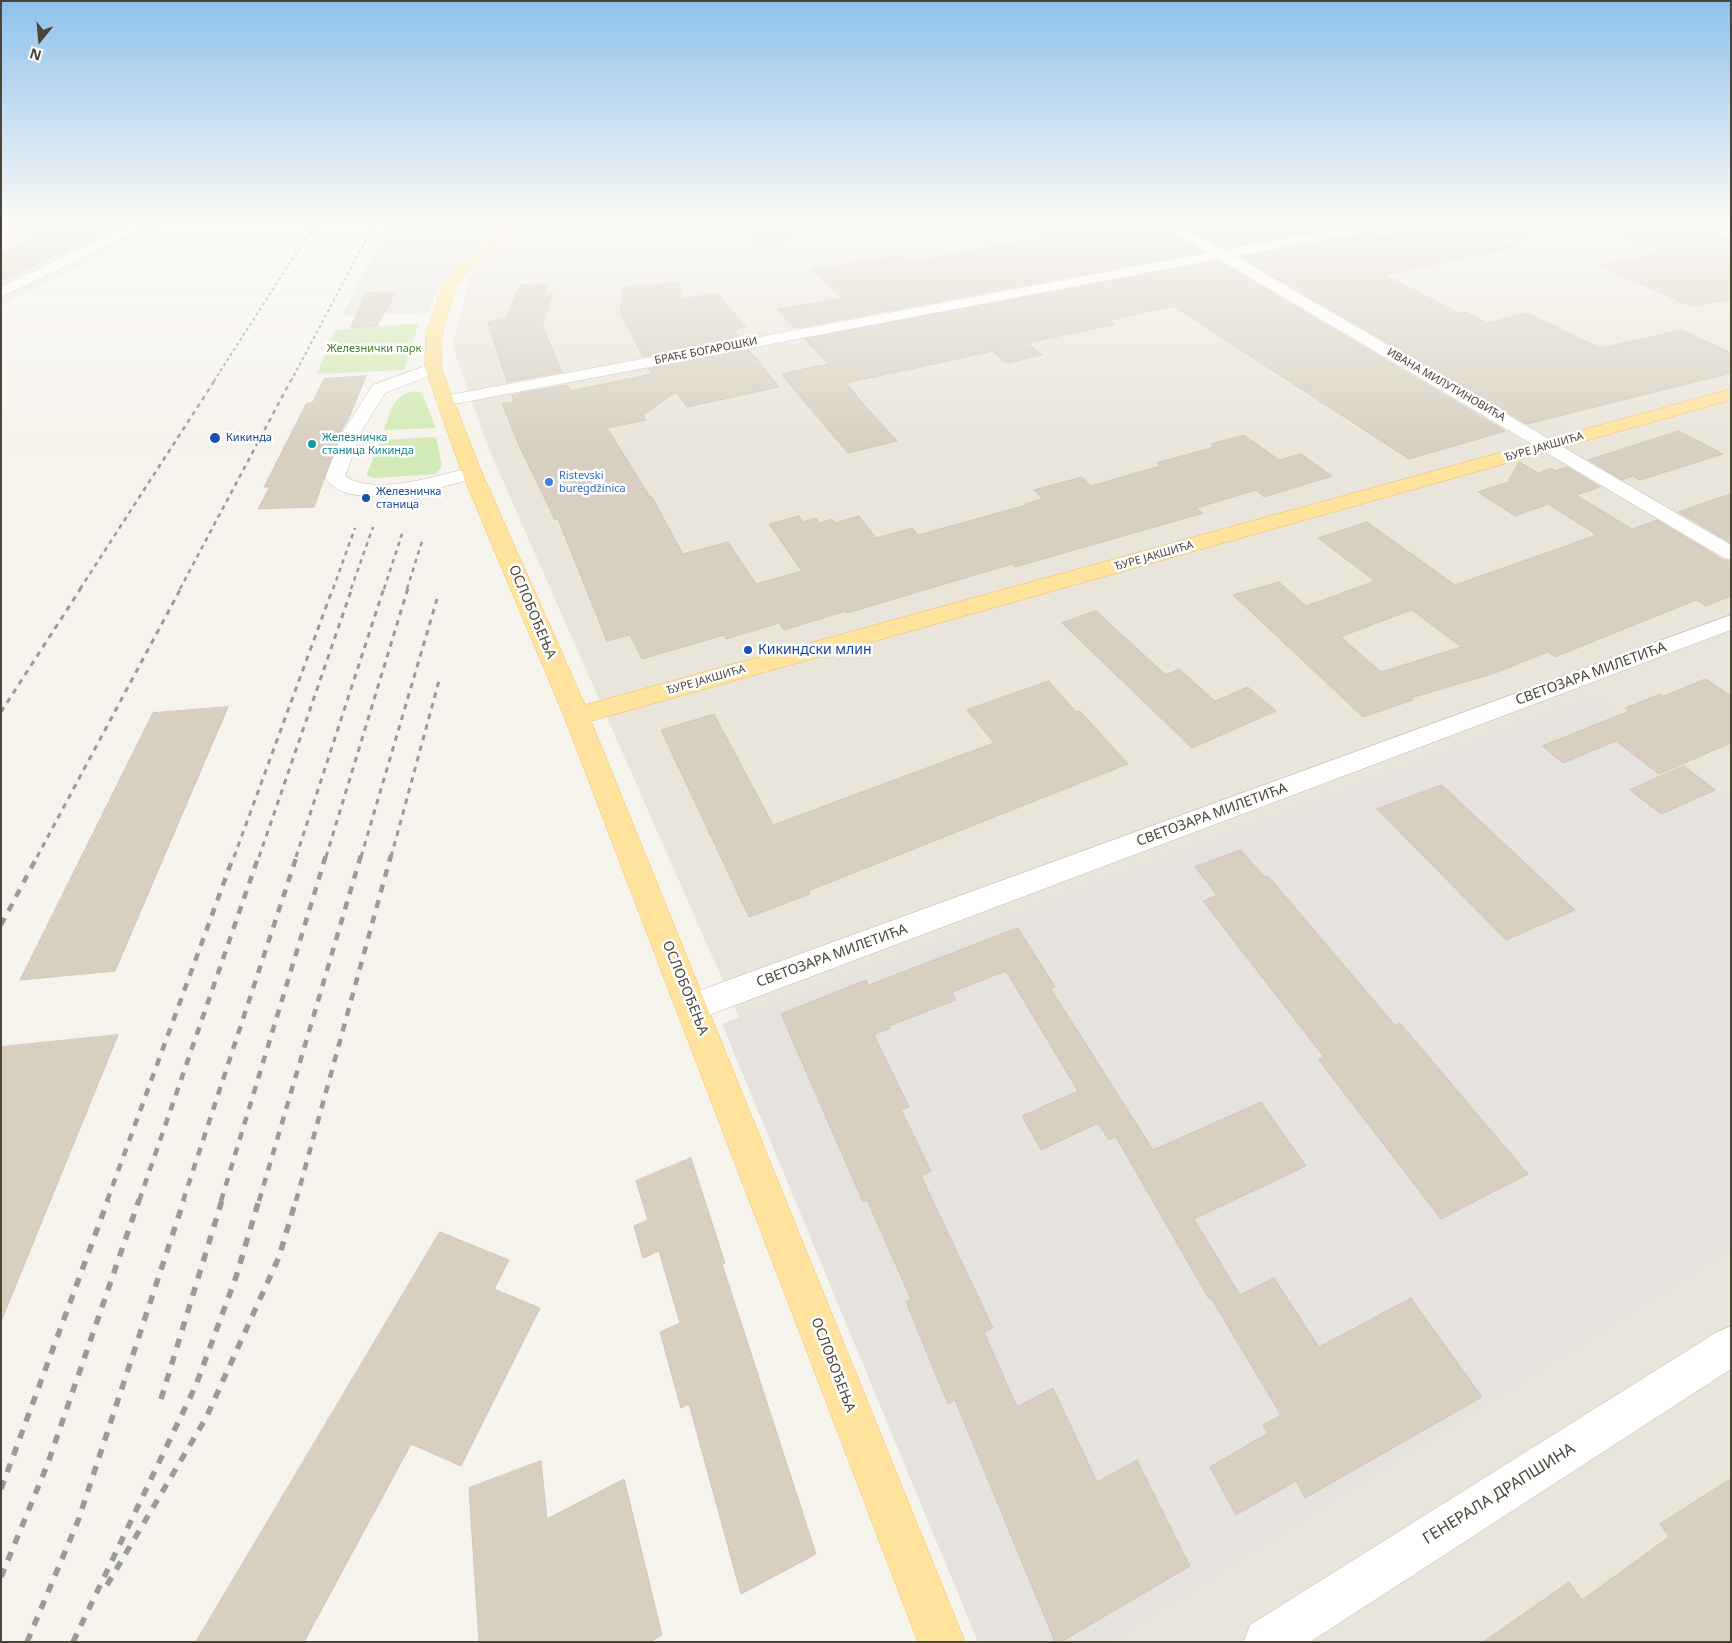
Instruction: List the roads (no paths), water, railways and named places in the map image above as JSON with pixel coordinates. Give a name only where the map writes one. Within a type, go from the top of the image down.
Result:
[{"type":"main road","name":"ОСЛОБОЂЕЊА","points":[[446,296],[434,334],[433,368],[444,400],[472,472],[577,716],[942,1642]]},
{"type":"main road","name":"ЂУРЕ ЈАКШИЋА","points":[[577,716],[1731,394]]},
{"type":"street","name":"БРАЋЕ БОГАРОШКИ","points":[[444,400],[999,296]]},
{"type":"street","name":"ИВАНА МИЛУТИНОВИЋА","points":[[1292,296],[1731,554]]},
{"type":"street","points":[[433,368],[379,389],[353,430],[335,478],[351,488],[374,489],[426,485],[472,472]]},
{"type":"street","name":"СВЕТОЗАРА МИЛЕТИЋА","points":[[693,1008],[1731,622]]},
{"type":"street","name":"ГЕНЕРАЛА ДРАПШИНА","points":[[1267,1642],[1731,1346]]},
{"type":"railway","points":[[214,381],[269,296]]},
{"type":"railway","points":[[291,381],[336,296]]},
{"type":"railway","points":[[80,589],[215,380]]},
{"type":"railway","points":[[180,589],[291,380]]},
{"type":"railway","points":[[351,589],[373,527]]},
{"type":"railway","points":[[333,589],[355,528]]},
{"type":"railway","points":[[384,589],[402,534]]},
{"type":"railway","points":[[407,589],[423,538]]},
{"type":"railway","points":[[1,712],[81,588]]},
{"type":"railway","points":[[37,857],[181,588]]},
{"type":"railway","points":[[234,857],[333,588]]},
{"type":"railway","points":[[259,857],[352,588]]},
{"type":"railway","points":[[296,857],[384,588]]},
{"type":"railway","points":[[326,857],[408,588]]},
{"type":"railway","points":[[361,857],[437,599]]},
{"type":"railway","points":[[391,857],[440,677]]},
{"type":"railway","points":[[1,925],[38,855]]},
{"type":"railway","points":[[107,1201],[234,855]]},
{"type":"railway","points":[[139,1201],[259,855]]},
{"type":"railway","points":[[183,1201],[297,855]]},
{"type":"railway","points":[[221,1201],[326,855]]},
{"type":"railway","points":[[259,1201],[361,855]]},
{"type":"railway","points":[[296,1201],[391,855]]},
{"type":"railway","points":[[1,1489],[108,1200]]},
{"type":"railway","points":[[1,1577],[48,1463],[139,1200]]},
{"type":"railway","points":[[27,1642],[78,1521],[184,1200]]},
{"type":"railway","points":[[161,1399],[222,1200]]},
{"type":"railway","points":[[73,1642],[196,1385],[236,1277],[259,1200]]},
{"type":"railway","points":[[107,1585],[206,1418],[279,1257],[296,1200]]},
{"type":"place","name":"Кикинда","points":[[215,438]]},
{"type":"place","name":"Железничка станица Кикинда","points":[[312,444]]},
{"type":"place","name":"Ristevski buregdžinica","points":[[549,482]]},
{"type":"place","name":"Железничка станица","points":[[366,498]]},
{"type":"place","name":"Кикиндски млин","points":[[748,650]]},
{"type":"park label","name":"Железнички парк","points":[[374,349]]}]
